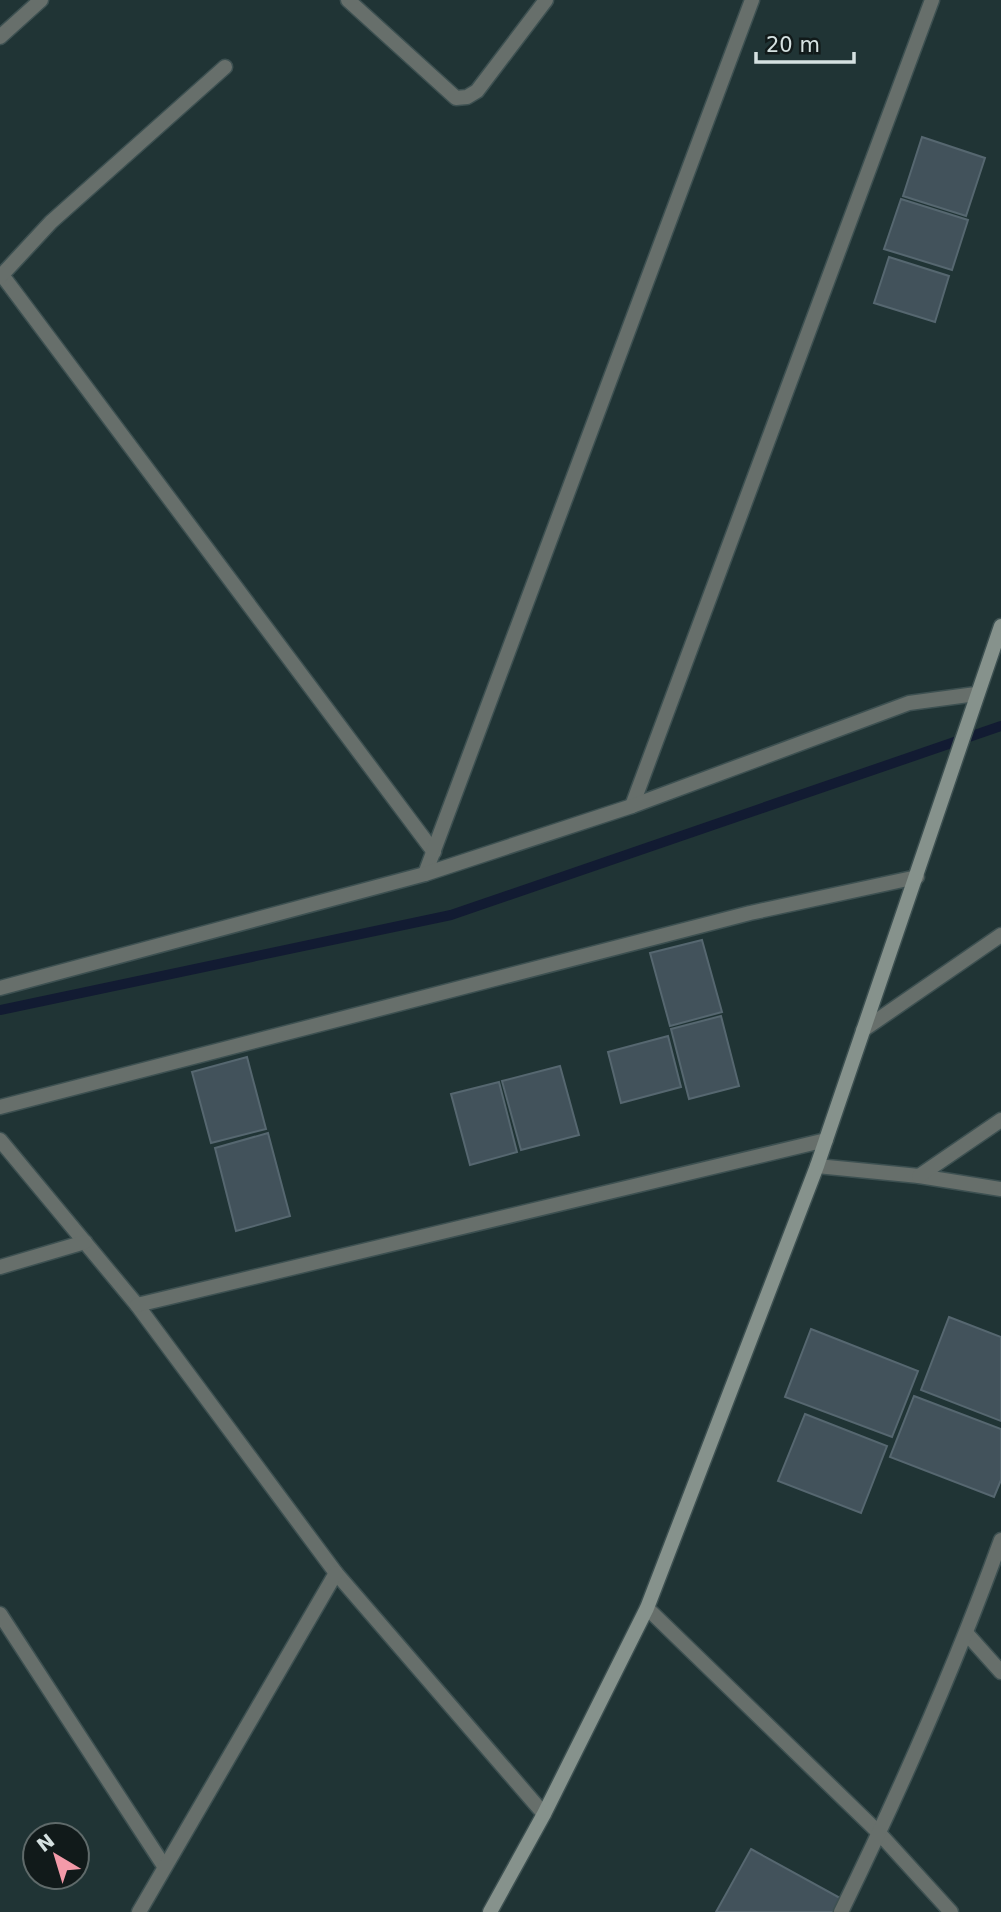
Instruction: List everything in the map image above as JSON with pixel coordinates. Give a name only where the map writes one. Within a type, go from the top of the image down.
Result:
[{"type":"street","points":[[0,37],[41,0]]},
{"type":"street","points":[[348,0],[456,97],[467,97],[477,91],[546,0]]},
{"type":"street","points":[[425,874],[752,0]]},
{"type":"street","points":[[632,806],[932,0]]},
{"type":"street","points":[[225,67],[51,222],[1,276],[434,852]]},
{"type":"street","points":[[490,1912],[544,1814],[647,1608],[817,1166],[1001,626]]},
{"type":"street","points":[[0,988],[425,874],[632,806],[909,703],[976,694]]},
{"type":"street","points":[[0,1107],[750,913],[917,877]]},
{"type":"street","points":[[863,1030],[1001,935]]},
{"type":"street","points":[[919,1176],[1001,1120]]},
{"type":"street","points":[[0,1140],[137,1304],[336,1573],[544,1814]]},
{"type":"street","points":[[137,1304],[826,1140]]},
{"type":"street","points":[[817,1166],[919,1176],[1001,1189]]},
{"type":"street","points":[[0,1266],[85,1242]]},
{"type":"street","points":[[841,1912],[967,1634],[1001,1540]]},
{"type":"street","points":[[138,1912],[336,1573]]},
{"type":"street","points":[[647,1608],[879,1833],[951,1912]]},
{"type":"street","points":[[0,1614],[164,1866]]},
{"type":"street","points":[[967,1634],[1001,1672]]},
{"type":"building","points":[[922,137],[985,158],[966,216],[903,196]]},
{"type":"building","points":[[901,199],[968,220],[952,270],[884,249]]},
{"type":"building","points":[[889,257],[949,276],[935,322],[874,303]]},
{"type":"building","points":[[702,940],[722,1012],[670,1026],[650,953]]},
{"type":"building","points":[[721,1016],[739,1086],[689,1099],[671,1029]]},
{"type":"building","points":[[668,1036],[681,1087],[621,1103],[608,1052]]},
{"type":"building","points":[[247,1057],[266,1129],[211,1143],[192,1072]]},
{"type":"building","points":[[560,1066],[579,1135],[521,1150],[502,1081]]},
{"type":"building","points":[[499,1082],[517,1152],[470,1165],[451,1094]]},
{"type":"building","points":[[268,1133],[290,1216],[236,1231],[215,1148]]},
{"type":"building","points":[[949,1317],[1001,1337],[1001,1421],[921,1390]]},
{"type":"building","points":[[811,1329],[918,1371],[892,1437],[785,1397]]},
{"type":"building","points":[[914,1396],[1001,1429],[1001,1480],[994,1497],[890,1457]]},
{"type":"building","points":[[805,1414],[887,1446],[861,1513],[778,1481]]},
{"type":"building","points":[[751,1849],[840,1898],[833,1912],[716,1912]]},
{"type":"waterway","points":[[0,1010],[451,915],[1001,726]]}]
